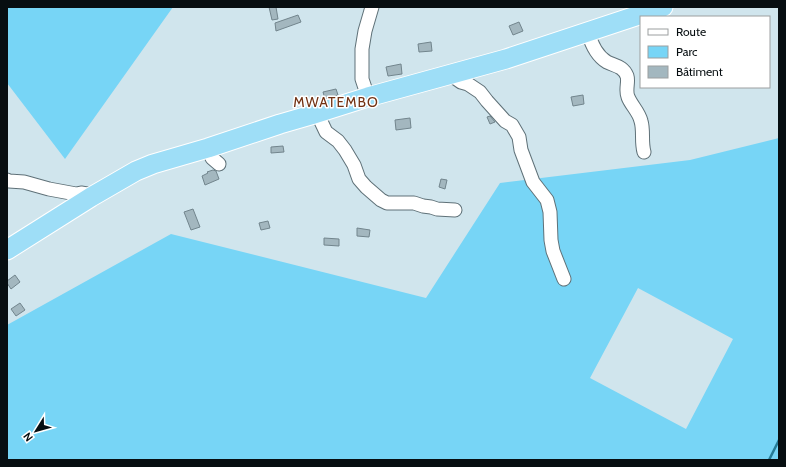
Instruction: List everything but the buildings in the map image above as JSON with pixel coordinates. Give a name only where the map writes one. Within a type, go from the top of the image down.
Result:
[{"type":"highway","points":[[7,250],[91,197],[136,171],[153,164],[368,97],[506,59],[663,7]]},
{"type":"street","points":[[368,97],[362,79],[362,49],[372,7]]},
{"type":"street","points":[[588,32],[592,45],[599,54],[607,62],[622,68],[627,75],[628,83],[626,88],[628,96],[641,121],[642,144],[644,152]]},
{"type":"street","points":[[451,75],[480,92],[505,121],[516,130],[519,137],[521,150],[533,182],[547,200],[550,212],[553,251],[564,279]]},
{"type":"street","points":[[317,113],[326,132],[338,141],[354,165],[359,179],[381,200],[387,203],[414,203],[436,209],[455,210]]},
{"type":"street","points":[[208,148],[212,158],[219,164]]},
{"type":"street","points":[[7,180],[29,183],[49,189],[76,194],[87,194],[91,197]]},
{"type":"green space","points":[[7,7],[173,7],[65,159],[7,83]]},
{"type":"green space","points":[[779,138],[779,460],[7,460],[7,325],[171,234],[426,298],[500,183],[690,160]],"holes":[[[638,288],[733,339],[686,429],[590,378]]]},
{"type":"waterway","points":[[769,460],[779,440]]},
{"type":"district","name":"MWATEMBO","points":[[336,102]]}]
